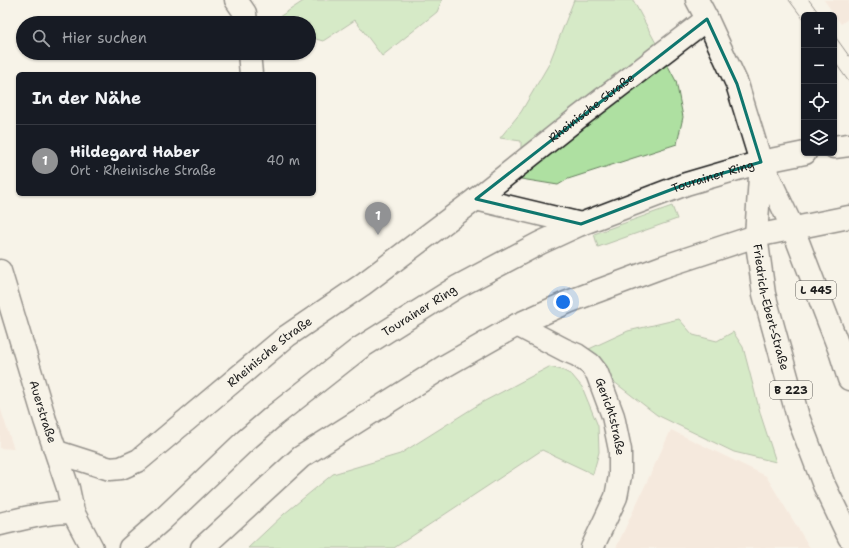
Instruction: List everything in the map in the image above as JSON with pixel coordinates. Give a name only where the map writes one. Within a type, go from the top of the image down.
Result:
[{"type":"main road","points":[[236,0],[245,13],[245,16]]},
{"type":"main road","name":"Friedrich-Ebert-Straße","points":[[697,0],[737,84],[761,162],[844,342],[849,379]]},
{"type":"main road","name":"Rheinische Straße","points":[[56,452],[110,469],[121,468],[139,460],[287,336],[362,285],[476,199],[579,117],[707,19]]},
{"type":"main road","points":[[250,60],[251,72]]},
{"type":"main road","points":[[837,147],[849,145]]},
{"type":"main road","name":"Tourainer Ring","points":[[130,548],[162,520],[246,440],[360,348],[457,287],[540,243],[581,224],[686,184],[761,162],[801,154]]},
{"type":"main road","name":"Friedrich-Ebert-Straße","points":[[761,162],[756,236],[764,294],[798,417],[824,485],[849,537]]},
{"type":"main road","points":[[476,199],[581,224]]},
{"type":"main road","points":[[202,548],[301,457],[445,366],[517,325],[568,302],[655,270],[756,236],[849,217]]},
{"type":"main road","name":"Auerstraße","points":[[0,271],[45,420],[68,488],[72,512],[92,548]]},
{"type":"main road","name":"Gerichtstraße","points":[[517,325],[564,350],[577,355],[590,364],[597,373],[613,416],[620,450],[620,476],[616,497],[592,548]]},
{"type":"main road","points":[[0,524],[33,515],[54,512],[72,512]]},
{"type":"highlighted area","points":[[707,19],[737,84],[761,162],[686,184],[581,224],[476,199]]},
{"type":"shaded area","points":[[824,0],[849,0],[849,18],[841,24],[837,18],[837,12],[832,12]]},
{"type":"shaded area","points":[[0,407],[7,429],[14,449],[0,448]]},
{"type":"shaded area","points":[[671,430],[766,476],[810,548],[616,548]]},
{"type":"green space","points":[[305,0],[442,0],[437,12],[382,56],[355,20],[323,41],[316,39],[316,16],[281,16]]},
{"type":"green space","points":[[574,0],[633,0],[676,81],[683,117],[677,144],[568,179],[558,185],[521,179],[521,141],[500,138],[521,112],[549,64]]},
{"type":"green space","points":[[672,206],[677,219],[598,247],[594,234]]},
{"type":"green space","points":[[679,319],[693,335],[717,341],[733,332],[743,347],[761,416],[776,462],[734,452],[657,415],[609,378],[589,349],[628,331]]},
{"type":"green space","points":[[549,367],[562,370],[572,375],[582,387],[598,426],[599,452],[593,474],[542,450],[394,548],[248,548],[284,514],[333,474],[400,454],[481,403]]},
{"type":"tram line","points":[[789,0],[801,16]]},
{"type":"tram line","points":[[809,0],[818,12]]},
{"type":"tram line","points":[[837,39],[849,56]]},
{"type":"tram line","points":[[837,65],[849,82]]},
{"type":"place","name":"Hildegard Haber","points":[[378,235]]}]
